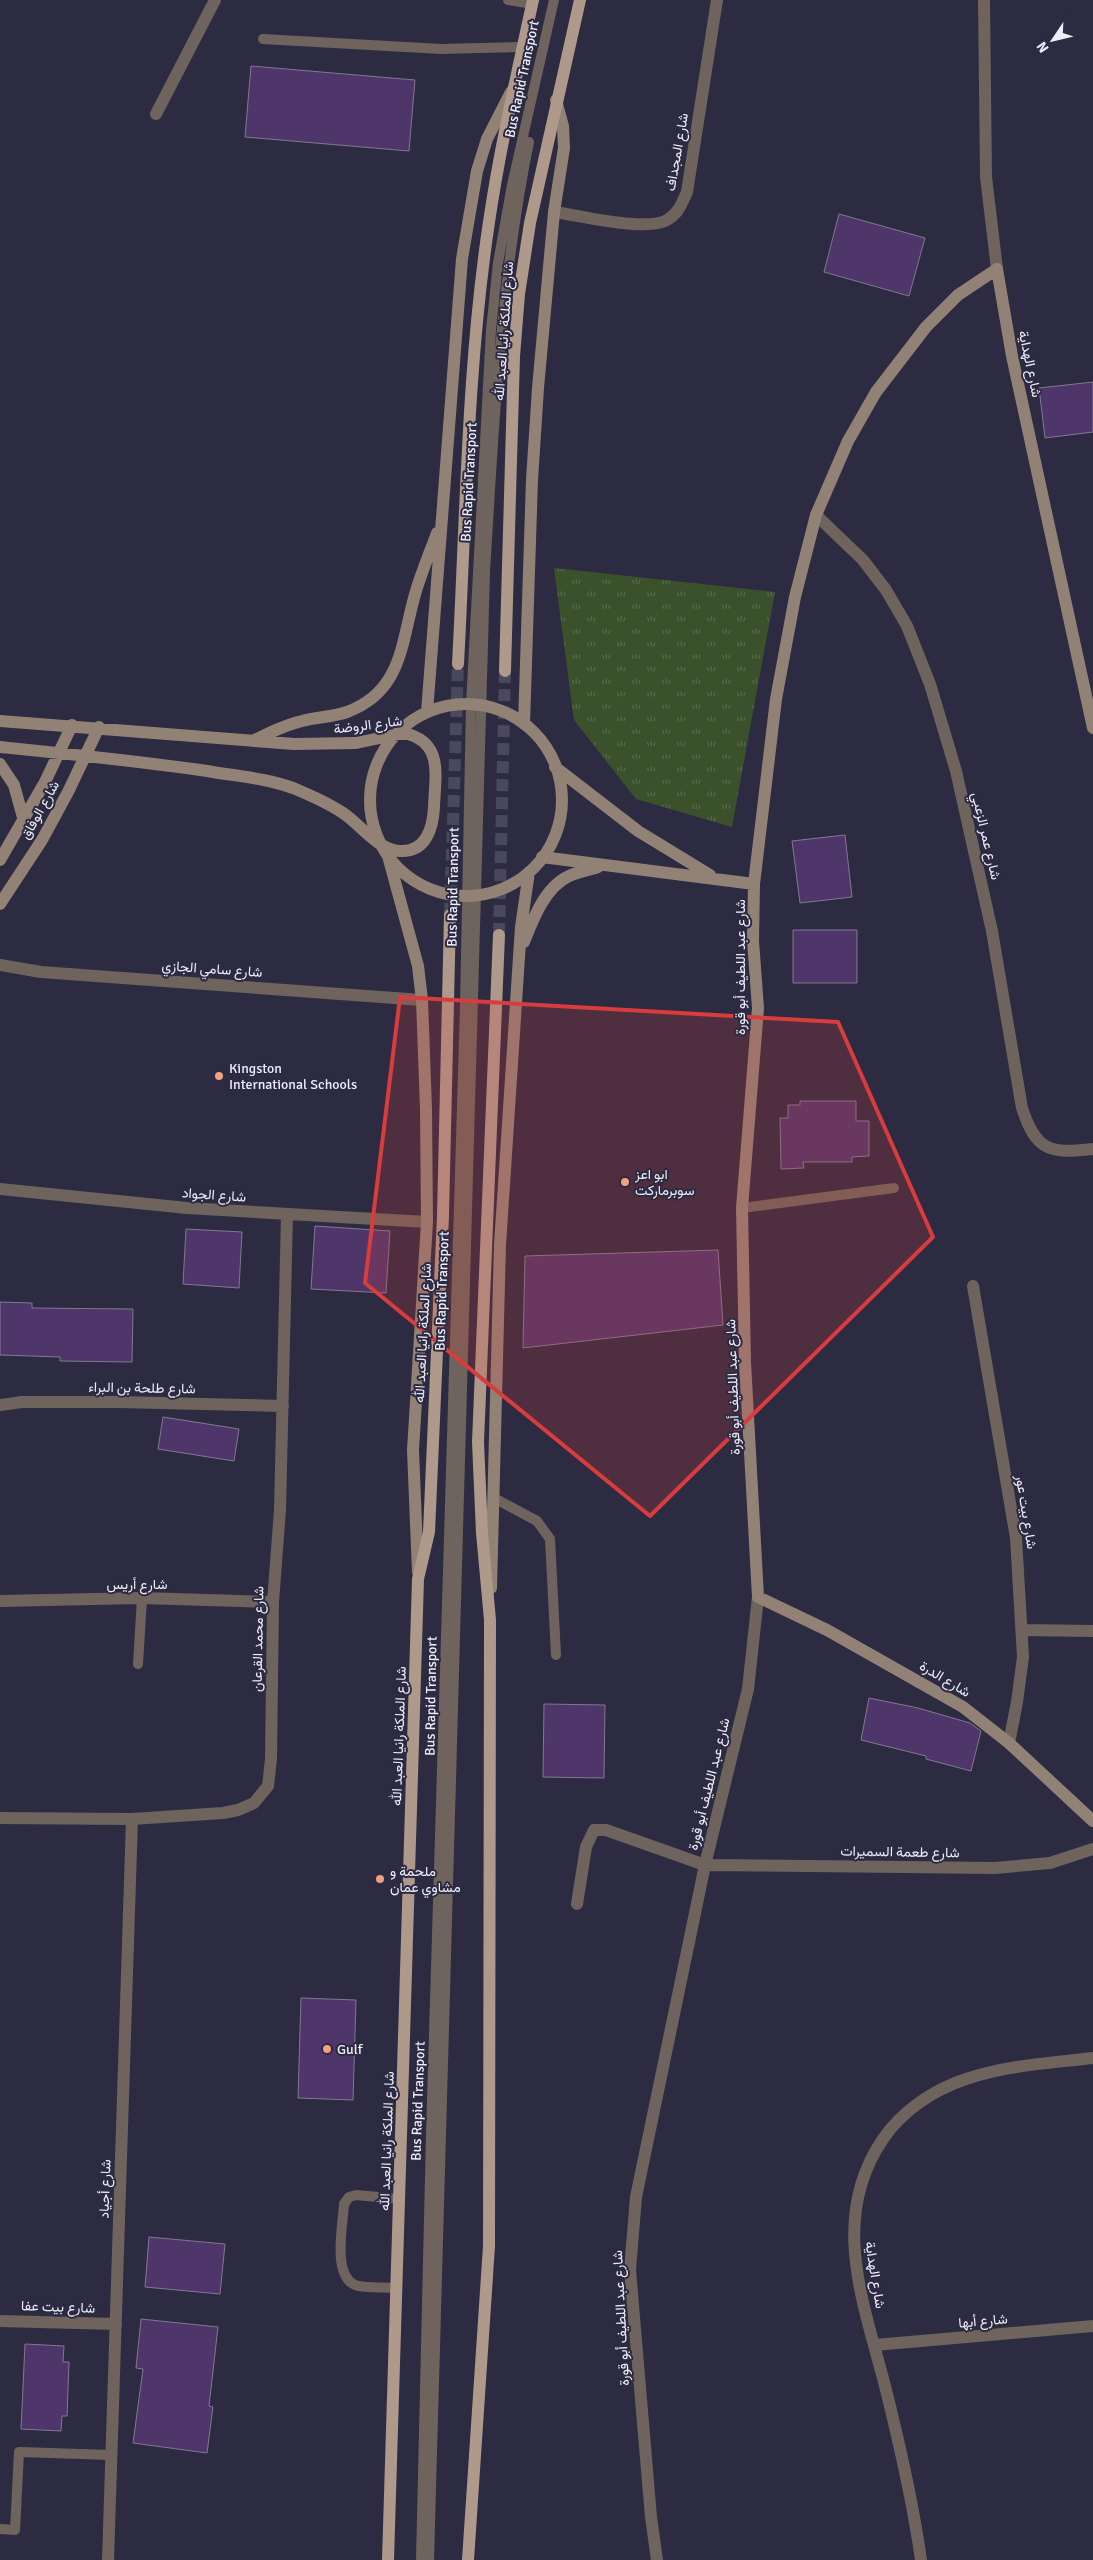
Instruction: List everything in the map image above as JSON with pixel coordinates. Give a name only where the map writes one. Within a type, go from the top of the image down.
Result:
[{"type":"main road","name":"شارع الملكة رانيا العبد الله","points":[[505,671],[514,356],[519,294],[530,223],[556,100],[580,0]]},
{"type":"main road","name":"شارع الملكة رانيا العبد الله","points":[[458,664],[474,360],[489,223],[512,90],[533,2]]},
{"type":"main road","name":"شارع الملكة رانيا العبد الله","points":[[388,2560],[418,1579],[429,1532],[443,1216],[450,915]]},
{"type":"main road","points":[[468,2560],[489,2246],[490,1620],[482,1533],[478,1442],[499,935]]},
{"type":"street","points":[[156,114],[215,0]]},
{"type":"street","name":"شارع المجداف","points":[[554,212],[641,224],[658,224],[670,219],[680,208],[687,192],[717,0]]},
{"type":"street","name":"شارع الهداية","points":[[984,0],[986,177],[997,269],[1012,356],[1093,728]]},
{"type":"street","points":[[427,712],[462,258],[477,171],[487,139],[512,90]]},
{"type":"street","points":[[524,724],[532,480],[554,212],[564,148],[563,126],[556,100]]},
{"type":"street","name":"شارع عبد اللطيف أبو قورة","points":[[658,2560],[651,2517],[630,2270],[632,2230],[636,2198],[705,1864],[748,1689],[758,1597],[745,1362],[742,1208],[758,1008],[753,941],[754,884],[776,699],[795,597],[816,515],[859,420],[904,353],[949,303],[997,269]]},
{"type":"street","name":"شارع عمر الزعبي","points":[[816,515],[863,560],[886,590],[907,626],[930,684],[956,771],[990,922],[1022,1108],[1028,1128],[1040,1143],[1054,1150],[1073,1152],[1093,1149]]},
{"type":"street","points":[[252,741],[288,725],[346,712],[379,693],[390,680],[399,660],[416,591],[442,519]]},
{"type":"street","points":[[476,705],[511,716],[524,724],[543,743],[555,767],[561,799],[560,816],[556,832],[542,857],[530,872],[505,887],[471,896],[437,891],[423,885],[410,878],[388,856],[380,844],[371,814],[371,783],[380,758],[395,735],[415,718],[441,707],[476,705]]},
{"type":"street","name":"شارع الروضة","points":[[0,721],[99,727],[252,741],[336,745],[404,733],[414,736],[430,748],[435,767],[433,824],[429,835],[422,844],[412,849],[401,851],[390,849],[380,844],[345,814],[325,802],[291,787],[255,778],[0,747]]},
{"type":"street","name":"شارع الوفاق","points":[[0,860],[24,820],[72,725]]},
{"type":"street","name":"شارع الوفاق","points":[[0,904],[42,840],[86,757],[99,727]]},
{"type":"street","points":[[0,764],[14,785],[24,820]]},
{"type":"street","points":[[555,767],[638,831],[715,877]]},
{"type":"street","points":[[388,856],[418,966],[422,1000],[426,1109],[427,1222],[413,1450],[418,1579]]},
{"type":"street","points":[[542,857],[604,866],[715,877],[754,884]]},
{"type":"street","points":[[520,951],[534,916],[556,885],[567,876],[604,866]]},
{"type":"street","points":[[490,1620],[500,1244],[521,927],[530,872]]},
{"type":"street","name":"شارع سامي الجازي","points":[[0,965],[41,972],[422,1000]]},
{"type":"street","name":"شارع الجواد","points":[[0,1189],[187,1208],[427,1222]]},
{"type":"street","name":"شارع محمد القرعان","points":[[0,1818],[132,1819],[238,1810],[254,1803],[264,1793],[270,1777],[272,1759],[273,1602],[280,1510],[286,1215]]},
{"type":"street","name":"شارع بيت عور","points":[[973,1286],[1016,1538],[1023,1630],[1023,1657],[1018,1702],[1009,1743]]},
{"type":"street","name":"شارع طلحة بن البراء","points":[[0,1404],[22,1402],[119,1402],[283,1406]]},
{"type":"street","name":"شارع الدرة","points":[[758,1597],[827,1630],[963,1707],[1009,1743],[1093,1821]]},
{"type":"street","name":"شارع أريس","points":[[0,1601],[142,1598],[273,1602]]},
{"type":"street","points":[[1023,1630],[1093,1630]]},
{"type":"street","name":"شارع أجياد","points":[[108,2560],[132,1819]]},
{"type":"street","name":"شارع طعمة السميرات","points":[[577,1904],[586,1848],[594,1830],[606,1830],[705,1864],[995,1868],[1050,1863],[1093,1849]]},
{"type":"street","name":"شارع الهداية","points":[[921,2560],[898,2435],[863,2304],[855,2259],[854,2232],[862,2175],[870,2158],[899,2118],[927,2097],[966,2079],[1001,2070],[1093,2058]]},
{"type":"street","name":"شارع بيت عفا","points":[[0,2320],[116,2324]]},
{"type":"street","name":"شارع أبها","points":[[875,2346],[1093,2326]]},
{"type":"lane","points":[[508,0],[533,2]]},
{"type":"lane","name":"Bus Rapid Transport","points":[[429,2560],[452,1801],[476,705],[490,349],[498,263],[510,194],[554,0]]},
{"type":"lane","name":"Bus Rapid Transport","points":[[476,705],[503,304],[518,197],[560,0]]},
{"type":"lane","points":[[263,39],[441,49],[523,47]]},
{"type":"lane","name":"Bus Rapid Transport","points":[[421,2560],[431,2115],[465,1007],[471,896]]},
{"type":"lane","points":[[742,1208],[894,1188]]},
{"type":"lane","points":[[494,1498],[537,1521],[550,1540],[556,1655]]},
{"type":"lane","points":[[138,1664],[142,1598]]},
{"type":"lane","points":[[397,2288],[356,2285],[346,2278],[340,2268],[344,2204],[349,2197],[356,2195],[400,2199]]},
{"type":"lane","points":[[0,2529],[15,2530],[19,2452],[112,2456]]},
{"type":"highlighted area","points":[[400,997],[838,1022],[933,1237],[650,1516],[365,1283]]},
{"type":"green space","points":[[554,568],[775,592],[732,827],[636,799],[574,720]]},
{"type":"building","points":[[251,66],[415,80],[409,151],[245,137]]},
{"type":"building","points":[[839,214],[925,238],[909,296],[824,272]]},
{"type":"building","points":[[1093,382],[1093,432],[1045,438],[1039,388]]},
{"type":"building","points":[[845,835],[852,897],[800,903],[792,841]]},
{"type":"building","points":[[793,930],[857,930],[857,983],[793,983]]},
{"type":"building","points":[[800,1101],[856,1101],[856,1121],[869,1121],[869,1156],[852,1157],[852,1162],[803,1162],[804,1168],[781,1169],[780,1118],[788,1118],[788,1105],[800,1105]]},
{"type":"building","points":[[315,1226],[390,1231],[386,1293],[311,1289]]},
{"type":"building","points":[[186,1229],[242,1232],[239,1288],[183,1284]]},
{"type":"building","points":[[718,1250],[723,1325],[523,1348],[525,1256]]},
{"type":"building","points":[[0,1302],[32,1303],[32,1308],[133,1309],[132,1362],[60,1361],[60,1357],[0,1355]]},
{"type":"building","points":[[163,1417],[239,1429],[234,1461],[158,1449]]},
{"type":"building","points":[[869,1698],[918,1708],[970,1723],[981,1731],[971,1771],[926,1759],[926,1756],[861,1740]]},
{"type":"building","points":[[544,1704],[605,1705],[604,1778],[543,1777]]},
{"type":"building","name":"Gulf","points":[[301,1998],[356,2000],[353,2100],[298,2098]]},
{"type":"building","points":[[149,2237],[225,2244],[220,2294],[145,2287]]},
{"type":"building","points":[[141,2319],[218,2327],[209,2406],[213,2407],[207,2453],[133,2443],[143,2369],[136,2368]]},
{"type":"building","points":[[25,2344],[64,2346],[63,2362],[69,2362],[67,2416],[62,2416],[61,2431],[21,2429]]},
{"type":"tunnel","points":[[450,915],[458,664]]},
{"type":"tunnel","points":[[499,935],[505,671]]},
{"type":"place","name":"Kingston International Schools","points":[[219,1076]]},
{"type":"place","name":"ابو اعز سوبرماركت","points":[[625,1182]]},
{"type":"place","name":"ملحمة و مشاوي عمان","points":[[380,1879]]},
{"type":"place","name":"Gulf","points":[[327,2049]]}]
